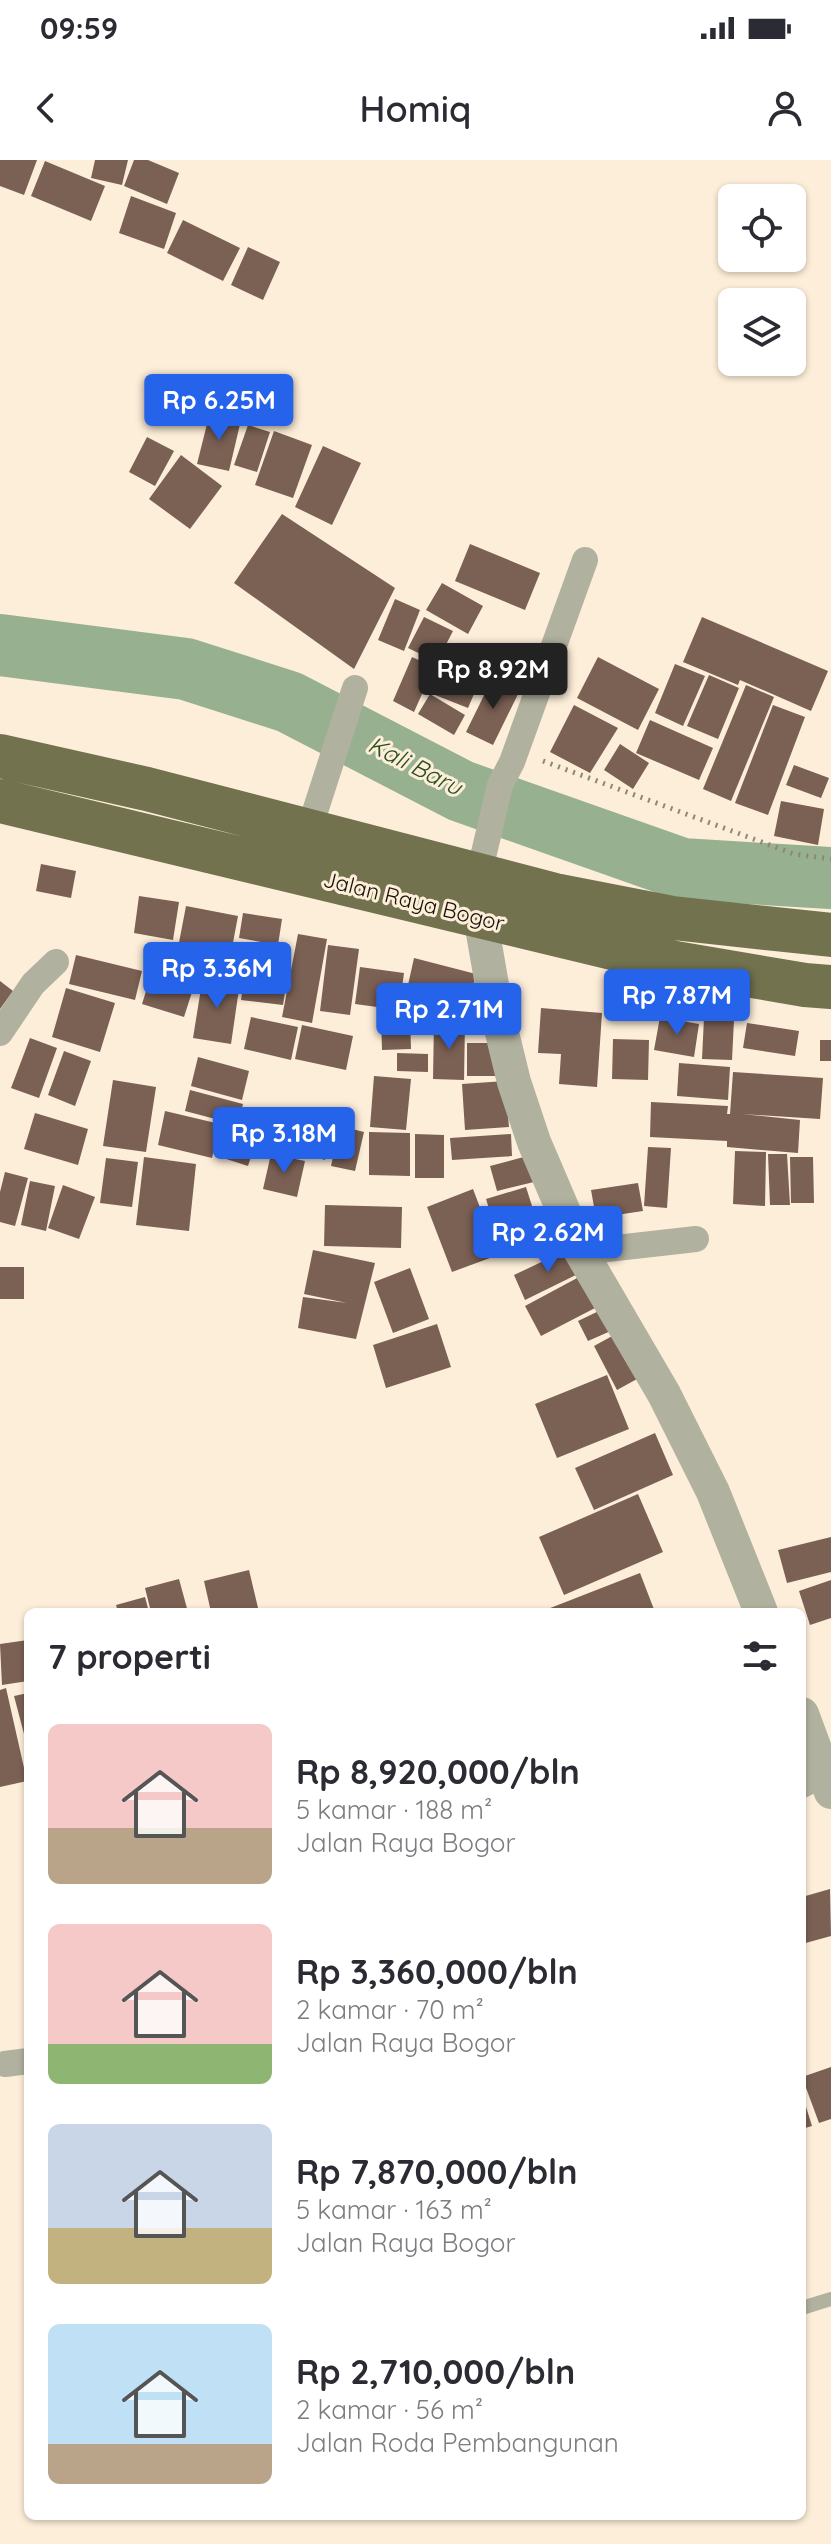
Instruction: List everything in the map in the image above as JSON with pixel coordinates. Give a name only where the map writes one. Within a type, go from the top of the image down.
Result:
[{"type":"highway","name":"Jalan Raya Bogor","points":[[0,756],[147,789],[315,813],[482,877],[675,963],[831,987]]},
{"type":"highway","name":"Jalan Raya Bogor","points":[[0,801],[482,877],[673,918],[831,935]]},
{"type":"street","points":[[585,560],[516,751],[500,785],[482,877],[496,1008],[514,1082],[534,1142],[581,1252],[664,1394],[713,1492],[759,1608]]},
{"type":"street","points":[[315,813],[355,688]]},
{"type":"street","points":[[0,1033],[33,984],[56,962]]},
{"type":"street","points":[[581,1252],[696,1239]]},
{"type":"street","points":[[806,1730],[819,1784]]},
{"type":"lane","points":[[806,2307],[831,2299]]},
{"type":"path","points":[[516,751],[794,854],[831,859]]},
{"type":"building","points":[[0,160],[37,160],[24,195],[0,186]]},
{"type":"building","points":[[95,160],[128,160],[122,185],[91,178]]},
{"type":"building","points":[[134,160],[148,160],[179,173],[167,204],[124,186]]},
{"type":"building","points":[[45,161],[105,186],[91,221],[31,196]]},
{"type":"building","points":[[131,196],[176,213],[164,249],[119,233]]},
{"type":"building","points":[[183,220],[240,248],[223,281],[167,253]]},
{"type":"building","points":[[248,247],[280,262],[263,300],[231,285]]},
{"type":"building","points":[[210,412],[241,420],[229,471],[197,464]]},
{"type":"building","points":[[248,425],[270,432],[257,472],[234,465]]},
{"type":"building","points":[[274,431],[312,445],[293,498],[255,485]]},
{"type":"building","points":[[147,437],[174,451],[155,486],[129,472]]},
{"type":"building","points":[[323,446],[361,463],[332,525],[295,507]]},
{"type":"building","points":[[181,455],[222,486],[190,529],[149,499]]},
{"type":"building","points":[[282,514],[395,588],[354,669],[234,583]]},
{"type":"building","points":[[470,544],[540,573],[525,610],[455,581]]},
{"type":"building","points":[[442,583],[483,606],[468,634],[426,610]]},
{"type":"building","points":[[395,599],[420,610],[404,651],[378,640]]},
{"type":"building","points":[[424,617],[453,631],[437,662],[408,648]]},
{"type":"building","points":[[702,617],[828,671],[811,711],[740,680],[738,685],[683,662]]},
{"type":"building","points":[[452,643],[482,657],[470,684],[477,687],[468,708],[430,693],[439,671],[466,682],[440,670]]},
{"type":"building","points":[[412,657],[434,667],[414,712],[393,701]]},
{"type":"building","points":[[598,657],[659,689],[638,730],[577,698]]},
{"type":"building","points":[[675,664],[705,676],[683,726],[655,713]]},
{"type":"building","points":[[709,675],[739,688],[718,739],[687,726]]},
{"type":"building","points":[[493,677],[520,690],[493,745],[466,732]]},
{"type":"building","points":[[746,685],[774,697],[731,801],[703,789]]},
{"type":"building","points":[[430,694],[465,715],[454,735],[418,714]]},
{"type":"building","points":[[574,705],[618,728],[590,773],[550,752]]},
{"type":"building","points":[[773,705],[805,717],[768,815],[735,803]]},
{"type":"building","points":[[650,720],[713,748],[699,780],[636,753]]},
{"type":"building","points":[[620,744],[649,763],[633,789],[604,770]]},
{"type":"building","points":[[794,765],[829,778],[821,798],[786,785]]},
{"type":"building","points":[[781,801],[824,809],[818,845],[774,836]]},
{"type":"building","points":[[41,864],[76,871],[71,898],[36,891]]},
{"type":"building","points":[[139,896],[179,902],[173,940],[134,933]]},
{"type":"building","points":[[186,906],[238,916],[229,964],[177,953]]},
{"type":"building","points":[[243,913],[282,919],[278,945],[239,938]]},
{"type":"building","points":[[298,934],[327,939],[312,1023],[282,1017]]},
{"type":"building","points":[[328,945],[359,949],[350,1015],[320,1011]]},
{"type":"building","points":[[249,947],[291,954],[283,1005],[241,1000]]},
{"type":"building","points":[[159,950],[201,964],[184,1017],[142,1004]]},
{"type":"building","points":[[76,955],[142,971],[135,1000],[69,984]]},
{"type":"building","points":[[414,958],[476,974],[467,1010],[406,994]]},
{"type":"building","points":[[360,967],[404,973],[399,1010],[355,1004]]},
{"type":"building","points":[[203,976],[240,982],[231,1044],[193,1038]]},
{"type":"building","points":[[0,981],[13,991],[0,1009]]},
{"type":"building","points":[[66,988],[115,1003],[100,1052],[52,1037]]},
{"type":"building","points":[[541,1008],[602,1013],[597,1087],[559,1084],[561,1054],[538,1053]]},
{"type":"building","points":[[410,1015],[411,1049],[382,1050],[381,1017]]},
{"type":"building","points":[[251,1017],[298,1027],[291,1060],[244,1049]]},
{"type":"building","points":[[660,1017],[699,1024],[694,1057],[654,1050]]},
{"type":"building","points":[[704,1018],[734,1020],[732,1060],[702,1059]]},
{"type":"building","points":[[434,1022],[465,1023],[464,1080],[433,1079]]},
{"type":"building","points":[[747,1023],[799,1031],[795,1056],[743,1048]]},
{"type":"building","points":[[302,1025],[353,1036],[346,1070],[295,1059]]},
{"type":"building","points":[[30,1038],[57,1048],[39,1098],[11,1088]]},
{"type":"building","points":[[613,1039],[649,1040],[648,1080],[612,1079]]},
{"type":"building","points":[[820,1040],[831,1040],[831,1061],[820,1061]]},
{"type":"building","points":[[467,1043],[500,1043],[500,1076],[467,1076]]},
{"type":"building","points":[[64,1051],[91,1061],[75,1106],[48,1095]]},
{"type":"building","points":[[397,1053],[428,1054],[428,1072],[397,1071]]},
{"type":"building","points":[[198,1057],[249,1071],[242,1100],[191,1086]]},
{"type":"building","points":[[679,1063],[730,1067],[728,1100],[677,1096]]},
{"type":"building","points":[[733,1072],[823,1078],[820,1119],[742,1114],[800,1120],[798,1153],[727,1147],[727,1141],[650,1137],[651,1102],[728,1106],[727,1114],[730,1114]]},
{"type":"building","points":[[374,1076],[411,1079],[406,1130],[370,1127]]},
{"type":"building","points":[[113,1080],[156,1087],[146,1152],[103,1146]]},
{"type":"building","points":[[505,1081],[509,1127],[465,1130],[462,1084]]},
{"type":"building","points":[[190,1090],[243,1104],[238,1125],[185,1111]]},
{"type":"building","points":[[165,1111],[220,1124],[212,1158],[158,1145]]},
{"type":"building","points":[[285,1111],[336,1128],[325,1160],[275,1144]]},
{"type":"building","points":[[35,1113],[88,1129],[78,1165],[24,1149]]},
{"type":"building","points":[[340,1126],[364,1132],[355,1171],[331,1166]]},
{"type":"building","points":[[228,1129],[257,1138],[248,1166],[220,1157]]},
{"type":"building","points":[[369,1132],[410,1133],[410,1176],[369,1175]]},
{"type":"building","points":[[415,1134],[444,1135],[444,1178],[415,1178]]},
{"type":"building","points":[[511,1134],[512,1156],[452,1160],[450,1138]]},
{"type":"building","points":[[648,1147],[671,1148],[667,1208],[644,1206]]},
{"type":"building","points":[[735,1151],[766,1152],[765,1206],[733,1204]]},
{"type":"building","points":[[271,1154],[305,1161],[297,1197],[263,1189]]},
{"type":"building","points":[[768,1154],[787,1154],[790,1205],[770,1205]]},
{"type":"building","points":[[531,1155],[538,1181],[497,1191],[490,1166]]},
{"type":"building","points":[[144,1157],[196,1164],[189,1231],[136,1225]]},
{"type":"building","points":[[790,1157],[813,1157],[814,1203],[791,1203]]},
{"type":"building","points":[[106,1158],[138,1162],[132,1207],[100,1203]]},
{"type":"building","points":[[5,1172],[28,1178],[15,1226],[0,1222],[0,1192]]},
{"type":"building","points":[[30,1181],[55,1186],[46,1231],[21,1225]]},
{"type":"building","points":[[638,1183],[643,1211],[596,1218],[591,1190]]},
{"type":"building","points":[[63,1185],[95,1197],[79,1239],[48,1228]]},
{"type":"building","points":[[526,1187],[544,1244],[504,1256],[486,1199]]},
{"type":"building","points":[[473,1189],[498,1255],[452,1272],[427,1207]]},
{"type":"building","points":[[325,1205],[402,1207],[401,1248],[324,1246]]},
{"type":"building","points":[[571,1248],[582,1272],[525,1300],[514,1275]]},
{"type":"building","points":[[313,1250],[375,1263],[356,1339],[298,1328],[303,1297],[347,1303],[304,1294]]},
{"type":"building","points":[[0,1267],[24,1267],[24,1299],[0,1299]]},
{"type":"building","points":[[410,1268],[429,1319],[393,1333],[374,1282]]},
{"type":"building","points":[[579,1277],[595,1308],[541,1336],[525,1306]]},
{"type":"building","points":[[603,1309],[613,1330],[588,1341],[578,1321]]},
{"type":"building","points":[[437,1324],[451,1367],[386,1388],[373,1345]]},
{"type":"building","points":[[614,1335],[637,1379],[617,1390],[594,1346]]},
{"type":"building","points":[[607,1375],[629,1429],[557,1458],[535,1404]]},
{"type":"building","points":[[655,1433],[673,1475],[594,1510],[575,1468]]},
{"type":"building","points":[[638,1494],[663,1552],[564,1595],[539,1537]]},
{"type":"building","points":[[831,1537],[831,1572],[787,1583],[778,1550]]},
{"type":"building","points":[[249,1570],[258,1608],[210,1608],[204,1581]]},
{"type":"building","points":[[640,1573],[653,1608],[550,1608]]},
{"type":"building","points":[[179,1579],[187,1608],[150,1608],[145,1588]]},
{"type":"building","points":[[831,1580],[831,1618],[810,1625],[799,1591]]},
{"type":"building","points":[[145,1597],[148,1608],[117,1608],[116,1605]]},
{"type":"building","points":[[24,1641],[24,1682],[2,1685],[0,1644]]},
{"type":"building","points":[[6,1688],[24,1768],[24,1782],[0,1787],[0,1690]]},
{"type":"building","points":[[24,1694],[24,1734],[14,1696]]},
{"type":"building","points":[[830,1889],[831,1936],[806,1943],[806,1896]]},
{"type":"building","points":[[831,2067],[831,2119],[819,2123],[806,2088],[806,2076]]},
{"type":"building","points":[[806,2107],[812,2126],[806,2128]]},
{"type":"waterway","name":"Kali Baru","points":[[0,645],[186,669],[289,702],[461,791],[682,869],[831,878]]}]
